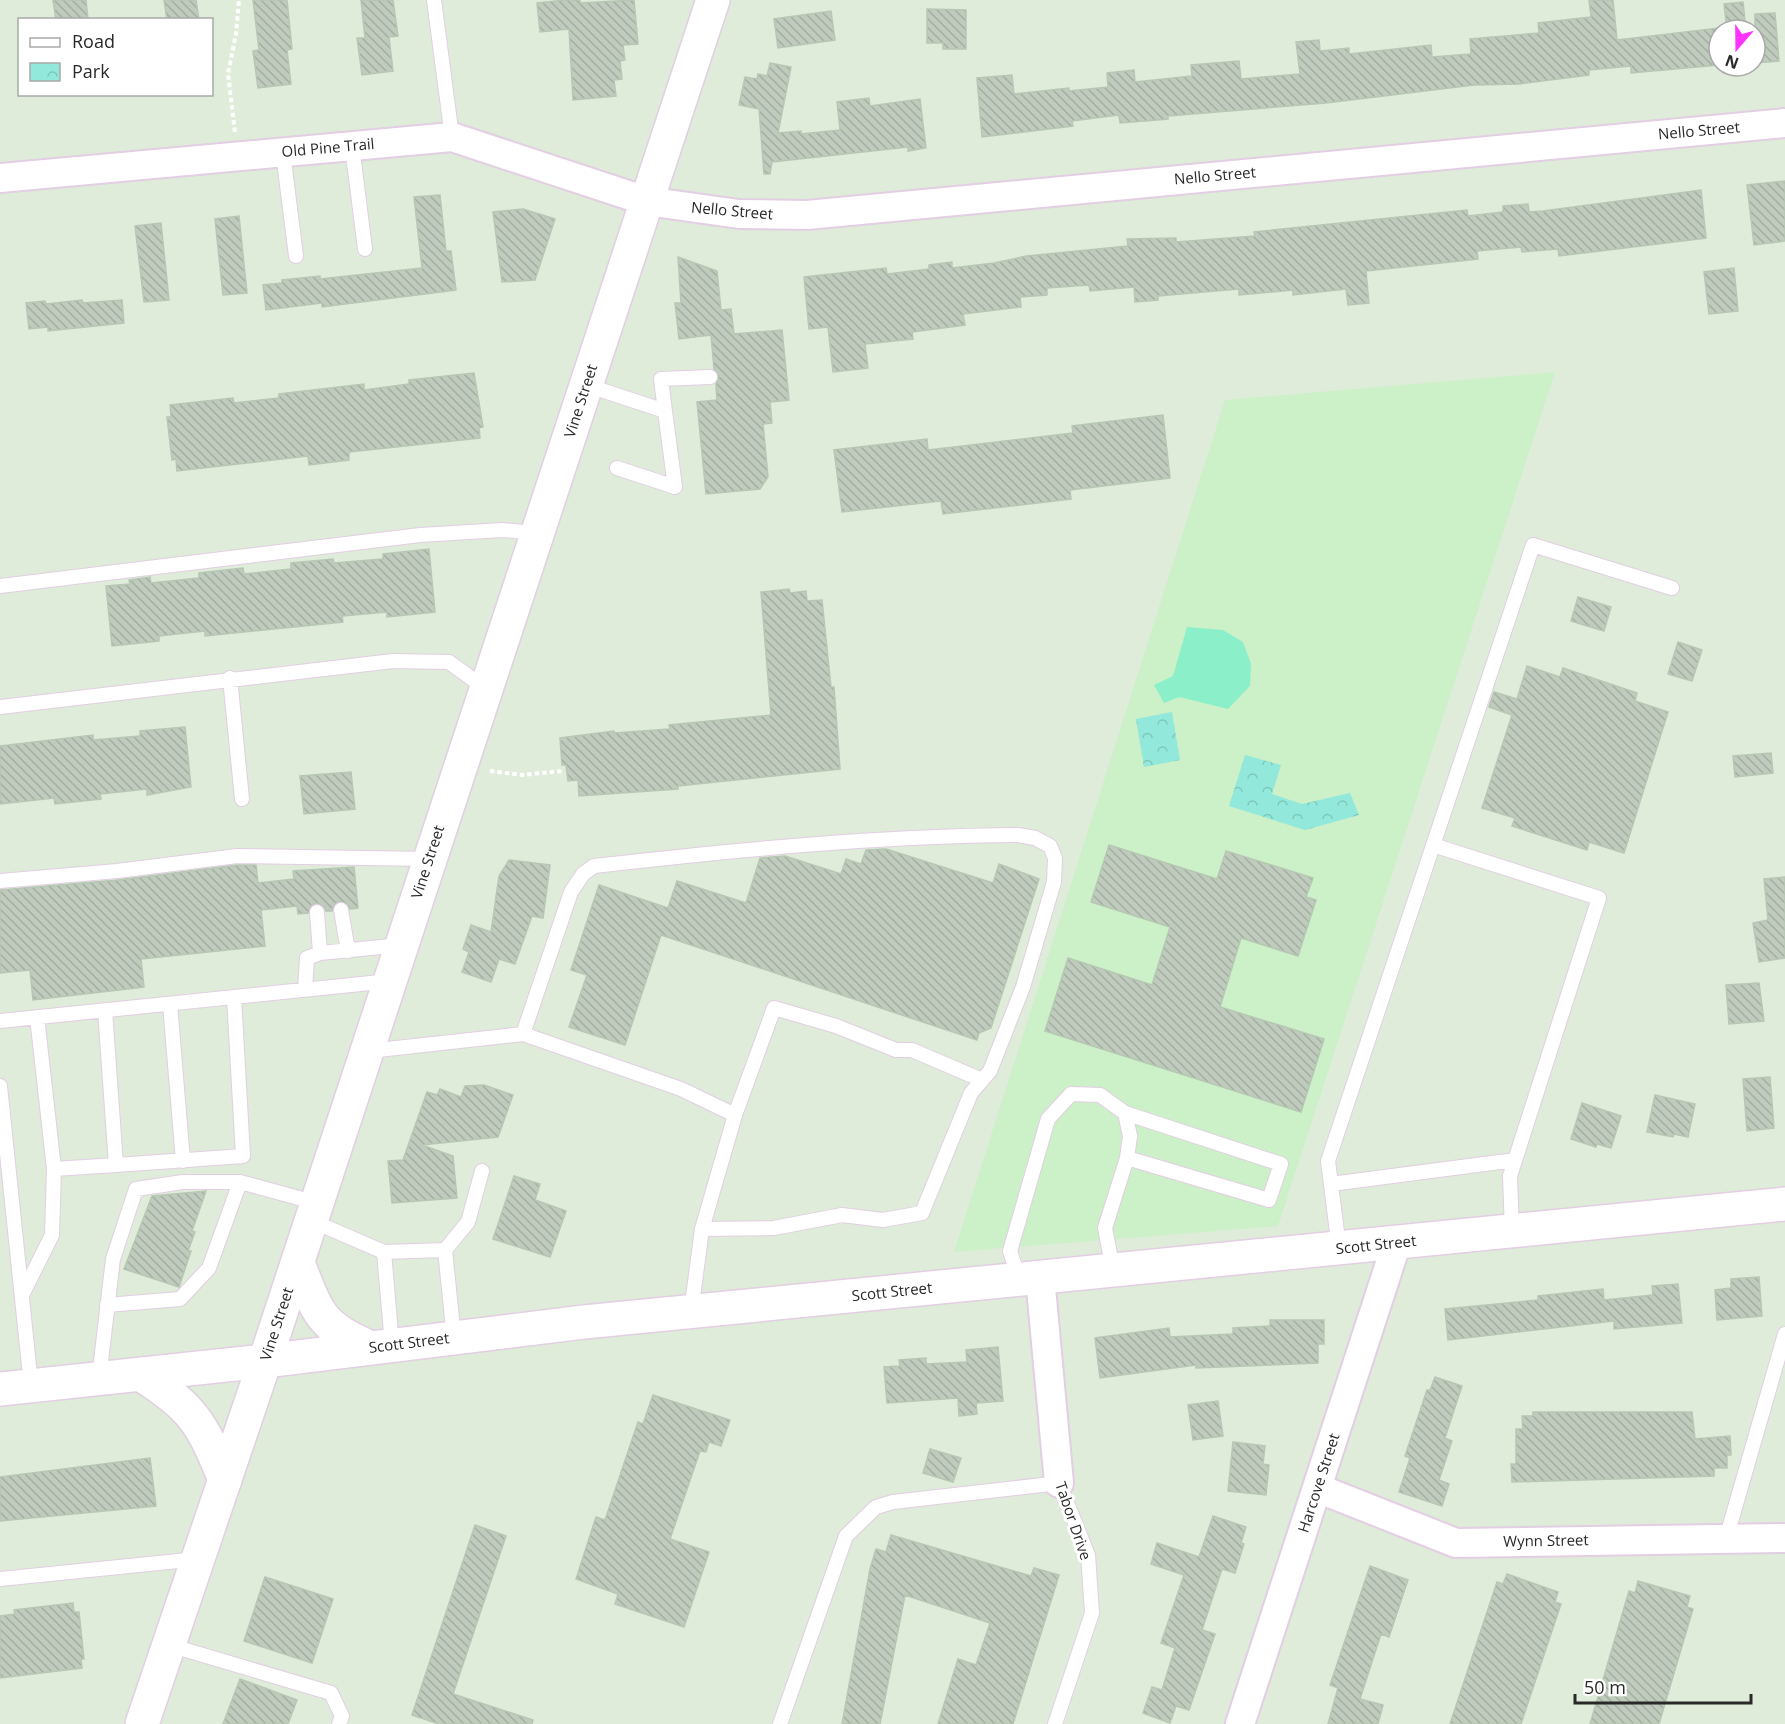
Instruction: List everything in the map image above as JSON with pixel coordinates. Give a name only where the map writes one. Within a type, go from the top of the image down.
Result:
[{"type":"main road","name":"Vine Street","points":[[142,1724],[298,1263],[585,385],[714,0]]},
{"type":"main road","name":"Scott Street","points":[[16,1387],[692,1312],[1785,1204]]},
{"type":"main road","points":[[298,1263],[323,1320],[346,1337],[381,1347]]},
{"type":"main road","points":[[140,1374],[175,1396],[191,1413],[205,1432],[225,1480]]},
{"type":"street","name":"Nello Street","points":[[646,201],[739,214],[807,215],[1785,123]]},
{"type":"street","name":"Old Pine Trail","points":[[0,178],[452,137],[646,201]]},
{"type":"street","name":"Harcove Street","points":[[1240,1724],[1397,1242]]},
{"type":"street","name":"Tabor Drive","points":[[1029,1278],[1059,1483]]},
{"type":"street","name":"Wynn Street","points":[[1317,1488],[1456,1543],[1785,1538]]},
{"type":"lane","points":[[434,0],[452,137]]},
{"type":"lane","points":[[352,146],[365,249]]},
{"type":"lane","points":[[283,153],[296,256]]},
{"type":"lane","points":[[617,468],[675,487],[661,380],[710,376]]},
{"type":"lane","points":[[585,385],[665,411]]},
{"type":"lane","points":[[0,586],[420,534],[502,530],[537,533]]},
{"type":"lane","points":[[1339,1248],[1328,1161],[1533,545],[1672,588]]},
{"type":"lane","points":[[0,707],[230,678],[393,661],[449,662],[486,689]]},
{"type":"lane","points":[[230,678],[242,799]]},
{"type":"lane","points":[[523,1034],[571,892],[583,874],[594,866],[798,844],[1018,835],[1035,838],[1050,846],[1055,858],[1054,882],[1023,987],[990,1071],[971,1093],[922,1213],[883,1220],[842,1215],[774,1228],[702,1229]]},
{"type":"lane","points":[[1433,845],[1599,898],[1510,1176],[1512,1231]]},
{"type":"lane","points":[[0,881],[117,871],[237,856],[311,863],[429,859]]},
{"type":"lane","points":[[341,910],[348,951]]},
{"type":"lane","points":[[317,912],[320,954]]},
{"type":"lane","points":[[305,990],[307,958],[320,954],[402,944]]},
{"type":"lane","points":[[0,1021],[390,981]]},
{"type":"lane","points":[[54,1169],[243,1156],[234,997]]},
{"type":"lane","points":[[170,1004],[183,1161]]},
{"type":"lane","points":[[692,1312],[702,1229],[735,1114],[774,1008],[836,1026],[896,1050],[912,1050],[982,1080]]},
{"type":"lane","points":[[105,1010],[116,1165]]},
{"type":"lane","points":[[22,1296],[52,1235],[54,1169],[37,1017]]},
{"type":"lane","points":[[367,1051],[523,1034],[681,1089],[735,1114]]},
{"type":"lane","points":[[0,1086],[22,1296],[16,1387]]},
{"type":"lane","points":[[1029,1278],[1010,1251],[1048,1119],[1071,1094],[1100,1095],[1125,1113],[1281,1164],[1269,1200],[1127,1158]]},
{"type":"lane","points":[[1113,1270],[1105,1228],[1127,1158],[1130,1136],[1125,1113]]},
{"type":"lane","points":[[1331,1184],[1515,1160]]},
{"type":"lane","points":[[454,1338],[446,1250],[468,1222],[482,1171]]},
{"type":"lane","points":[[99,1379],[113,1259],[136,1189],[183,1182],[238,1187],[314,1212],[384,1252],[446,1250]]},
{"type":"lane","points":[[107,1305],[180,1299],[209,1268],[238,1187]]},
{"type":"lane","points":[[381,1347],[384,1252]]},
{"type":"lane","points":[[1726,1539],[1785,1334]]},
{"type":"lane","points":[[780,1724],[846,1536],[876,1507],[893,1502],[1059,1483]]},
{"type":"lane","name":"Tabor Drive","points":[[1055,1724],[1092,1613],[1088,1555],[1059,1483]]},
{"type":"lane","points":[[0,1579],[198,1559]]},
{"type":"lane","points":[[169,1645],[331,1693],[342,1716],[339,1724]]},
{"type":"path","points":[[238,156],[228,74],[236,34],[239,0]]},
{"type":"path","points":[[490,771],[522,775],[563,771]]},
{"type":"shaded area","points":[[1555,372],[1278,1226],[954,1252],[1225,400]]},
{"type":"shaded area","points":[[1187,627],[1223,630],[1243,642],[1251,664],[1250,686],[1228,709],[1179,697],[1164,703],[1154,685],[1173,676]]},
{"type":"green space","points":[[1172,712],[1180,760],[1144,767],[1136,719]]},
{"type":"green space","points":[[1245,755],[1281,765],[1272,794],[1302,804],[1350,793],[1359,815],[1305,830],[1229,806]]},
{"type":"building","points":[[53,0],[86,0],[88,18],[56,18]]},
{"type":"building","points":[[164,0],[196,0],[199,18],[167,18]]},
{"type":"building","points":[[253,0],[287,0],[292,49],[287,50],[291,84],[258,88],[253,51],[259,50]]},
{"type":"building","points":[[361,0],[393,0],[398,36],[389,37],[393,71],[362,75],[357,38],[365,38]]},
{"type":"building","points":[[580,0],[580,3],[634,0],[638,44],[623,45],[625,60],[620,61],[622,79],[614,80],[616,96],[573,100],[569,29],[540,32],[537,3]]},
{"type":"building","points":[[1589,0],[1613,0],[1617,40],[1707,29],[1707,66],[1631,73],[1631,66],[1589,70],[1589,75],[1519,84],[1474,85],[1326,103],[1168,116],[1168,119],[1145,121],[1120,123],[1119,115],[1072,121],[1073,126],[982,137],[977,78],[1012,75],[1014,94],[1069,88],[1069,91],[1108,87],[1107,73],[1134,70],[1135,82],[1192,76],[1191,65],[1239,61],[1241,79],[1300,74],[1296,42],[1319,40],[1320,51],[1349,48],[1349,54],[1431,45],[1432,57],[1471,54],[1470,39],[1539,33],[1538,23],[1591,17]]},
{"type":"building","points":[[1743,2],[1745,18],[1726,18],[1724,4]]},
{"type":"building","points":[[927,9],[966,10],[966,49],[943,49],[943,43],[927,43]]},
{"type":"building","points":[[831,11],[835,40],[778,48],[774,19]]},
{"type":"building","points":[[1775,13],[1779,61],[1767,62],[1767,18],[1755,18],[1755,14]]},
{"type":"building","points":[[770,63],[791,67],[778,133],[801,131],[801,134],[840,130],[837,102],[869,98],[870,106],[920,99],[926,148],[908,151],[908,147],[772,162],[770,174],[764,174],[759,109],[739,105],[745,77],[757,79],[758,74],[767,76]]},
{"type":"building","points":[[1785,181],[1785,241],[1754,245],[1747,185]]},
{"type":"building","points":[[1701,190],[1706,238],[1559,256],[1558,249],[1522,252],[1521,247],[1477,251],[1478,259],[1366,271],[1369,303],[1348,305],[1346,289],[1293,295],[1293,290],[1239,295],[1239,289],[1158,296],[1158,300],[1135,302],[1134,287],[1090,291],[1089,285],[1047,288],[1047,295],[1020,297],[1021,307],[963,314],[965,325],[912,332],[913,339],[865,344],[868,368],[833,372],[828,327],[809,329],[804,277],[886,268],[887,274],[929,269],[929,265],[952,262],[952,268],[1027,256],[1128,246],[1127,239],[1176,238],[1176,242],[1255,236],[1254,232],[1467,210],[1468,216],[1503,212],[1503,206],[1528,204],[1529,212],[1543,211]]},
{"type":"building","points":[[440,195],[446,251],[451,251],[456,290],[322,307],[322,303],[266,310],[263,285],[282,283],[282,280],[320,276],[320,279],[422,268],[414,197]]},
{"type":"building","points":[[523,209],[555,219],[535,280],[502,282],[493,212]]},
{"type":"building","points":[[239,216],[247,293],[223,295],[215,219]]},
{"type":"building","points":[[161,223],[169,300],[144,302],[135,226]]},
{"type":"building","points":[[678,257],[717,271],[721,310],[731,309],[734,334],[782,330],[789,400],[770,402],[772,423],[763,424],[768,477],[760,489],[706,494],[697,402],[717,400],[716,384],[719,376],[714,369],[711,335],[679,339],[675,303],[681,303]]},
{"type":"building","points":[[1734,268],[1738,311],[1709,314],[1704,272]]},
{"type":"building","points":[[82,300],[83,303],[122,300],[124,323],[48,331],[48,327],[29,329],[26,303],[45,301],[46,304]]},
{"type":"building","points":[[474,373],[483,427],[479,428],[480,438],[349,452],[349,460],[309,465],[308,456],[177,471],[176,459],[172,460],[167,417],[171,417],[170,405],[233,398],[234,403],[279,398],[279,394],[364,384],[364,390],[409,384],[409,380]]},
{"type":"building","points":[[1163,415],[1170,478],[1070,490],[1071,499],[943,514],[941,501],[842,512],[834,450],[927,439],[928,450],[1073,433],[1072,426]]},
{"type":"building","points":[[429,549],[435,612],[387,617],[387,612],[342,616],[343,622],[205,636],[205,631],[159,636],[159,641],[112,646],[106,586],[130,584],[129,580],[150,577],[151,583],[199,578],[199,573],[243,568],[244,574],[291,569],[291,563],[333,559],[334,563],[383,559],[383,554]]},
{"type":"building","points":[[789,589],[790,593],[806,591],[807,601],[822,600],[831,687],[834,687],[840,769],[678,786],[678,789],[579,796],[578,780],[568,781],[566,765],[562,765],[560,738],[614,731],[614,733],[670,729],[669,725],[771,715],[761,592]]},
{"type":"building","points":[[1578,597],[1611,607],[1604,631],[1571,621]]},
{"type":"building","points":[[1678,642],[1702,650],[1692,681],[1668,674]]},
{"type":"building","points":[[1527,666],[1560,677],[1563,668],[1637,693],[1635,701],[1668,712],[1624,853],[1589,842],[1587,850],[1512,826],[1515,818],[1482,808],[1512,715],[1489,707],[1494,692],[1517,699]]},
{"type":"building","points":[[185,727],[191,787],[147,795],[147,789],[100,794],[101,799],[55,804],[54,798],[0,804],[0,746],[93,735],[93,740],[140,736],[140,731]]},
{"type":"building","points":[[1771,753],[1773,773],[1735,777],[1733,756]]},
{"type":"building","points":[[351,772],[355,809],[304,814],[300,776]]},
{"type":"building","points":[[1109,845],[1217,879],[1226,851],[1313,878],[1306,897],[1316,900],[1298,956],[1241,938],[1220,1007],[1324,1039],[1301,1112],[1045,1031],[1068,958],[1152,985],[1170,927],[1091,902]]},
{"type":"building","points":[[886,849],[993,883],[999,864],[1039,879],[991,1028],[979,1033],[977,1040],[661,935],[625,1045],[569,1027],[587,975],[571,970],[599,885],[668,908],[677,881],[746,903],[760,858],[785,856],[841,874],[846,859],[861,864],[866,850]]},
{"type":"building","points":[[509,860],[550,865],[543,918],[532,916],[515,964],[499,959],[491,982],[462,972],[469,952],[463,949],[471,925],[491,932],[499,876]]},
{"type":"building","points":[[237,865],[256,865],[258,883],[294,879],[293,871],[354,867],[358,908],[350,909],[347,904],[340,901],[335,904],[332,911],[326,911],[317,903],[312,905],[308,913],[298,914],[297,906],[261,910],[265,946],[141,959],[144,987],[33,1000],[30,970],[0,973],[0,890],[118,880]]},
{"type":"building","points":[[1785,877],[1785,958],[1759,962],[1753,923],[1768,920],[1764,879]]},
{"type":"building","points":[[1759,983],[1764,1021],[1729,1024],[1726,985]]},
{"type":"building","points":[[1770,1077],[1774,1128],[1747,1131],[1743,1079]]},
{"type":"building","points":[[484,1085],[513,1095],[498,1137],[422,1145],[453,1156],[457,1198],[392,1203],[388,1161],[403,1160],[427,1092],[437,1095],[440,1089],[461,1097],[465,1086]]},
{"type":"building","points":[[1655,1095],[1695,1104],[1688,1137],[1674,1134],[1673,1137],[1647,1132]]},
{"type":"building","points":[[1582,1103],[1621,1116],[1611,1148],[1597,1144],[1596,1147],[1571,1139]]},
{"type":"building","points":[[514,1176],[540,1184],[535,1200],[566,1211],[550,1257],[493,1239]]},
{"type":"building","points":[[206,1191],[192,1231],[195,1232],[188,1251],[191,1251],[179,1287],[124,1269],[152,1196]]},
{"type":"building","points":[[1759,1277],[1762,1316],[1717,1320],[1715,1290],[1731,1288],[1731,1279]]},
{"type":"building","points":[[1678,1284],[1682,1323],[1614,1329],[1614,1321],[1448,1340],[1445,1309],[1538,1300],[1538,1296],[1603,1289],[1604,1300],[1653,1295],[1652,1286]]},
{"type":"building","points":[[1270,1320],[1324,1320],[1324,1344],[1318,1344],[1318,1363],[1196,1368],[1196,1365],[1100,1378],[1095,1338],[1169,1328],[1170,1337],[1233,1334],[1233,1328],[1270,1326]]},
{"type":"building","points":[[998,1347],[1003,1401],[976,1403],[977,1414],[959,1416],[958,1398],[887,1403],[884,1367],[900,1366],[899,1360],[926,1358],[926,1364],[967,1362],[966,1350]]},
{"type":"building","points":[[1435,1377],[1462,1386],[1445,1438],[1452,1441],[1439,1480],[1449,1484],[1442,1506],[1399,1492],[1410,1458],[1405,1456],[1427,1390],[1430,1390]]},
{"type":"building","points":[[653,1395],[730,1420],[721,1446],[709,1442],[706,1452],[700,1451],[670,1539],[709,1552],[684,1627],[615,1604],[618,1594],[576,1579],[596,1517],[605,1520],[638,1422],[643,1424]]},
{"type":"building","points":[[1218,1401],[1223,1436],[1193,1440],[1188,1405]]},
{"type":"building","points":[[1533,1412],[1692,1412],[1695,1439],[1730,1436],[1731,1455],[1727,1455],[1727,1468],[1714,1468],[1714,1476],[1512,1482],[1511,1464],[1516,1464],[1516,1429],[1523,1429],[1522,1416],[1533,1416]]},
{"type":"building","points":[[1233,1442],[1265,1446],[1263,1464],[1269,1465],[1266,1495],[1228,1491]]},
{"type":"building","points":[[930,1449],[961,1458],[953,1482],[923,1473]]},
{"type":"building","points":[[150,1458],[156,1506],[0,1521],[0,1477]]},
{"type":"building","points":[[1213,1516],[1246,1527],[1241,1543],[1244,1544],[1235,1573],[1222,1569],[1202,1630],[1215,1634],[1189,1710],[1176,1706],[1170,1723],[1143,1713],[1152,1687],[1162,1690],[1175,1648],[1161,1643],[1184,1575],[1151,1564],[1157,1543],[1199,1557]]},
{"type":"building","points":[[475,1525],[506,1536],[453,1694],[533,1720],[532,1724],[439,1724],[412,1715]]},
{"type":"building","points":[[891,1535],[1031,1576],[1034,1568],[1059,1575],[1013,1724],[938,1724],[958,1659],[976,1665],[990,1623],[905,1595],[880,1724],[842,1724],[870,1569],[876,1549],[886,1552]]},
{"type":"building","points":[[1370,1566],[1408,1580],[1389,1637],[1381,1634],[1360,1699],[1383,1705],[1378,1724],[1328,1724],[1338,1688],[1330,1685]]},
{"type":"building","points":[[1507,1574],[1558,1592],[1555,1602],[1561,1604],[1521,1724],[1450,1724],[1497,1582],[1503,1584]]},
{"type":"building","points":[[265,1577],[333,1599],[312,1663],[244,1641]]},
{"type":"building","points":[[1638,1581],[1690,1596],[1687,1607],[1693,1609],[1659,1724],[1590,1724],[1629,1591],[1635,1593]]},
{"type":"building","points":[[73,1603],[74,1612],[79,1612],[84,1659],[81,1659],[82,1668],[0,1678],[0,1616],[15,1614],[14,1610]]},
{"type":"building","points":[[240,1679],[297,1700],[288,1724],[223,1724]]}]
